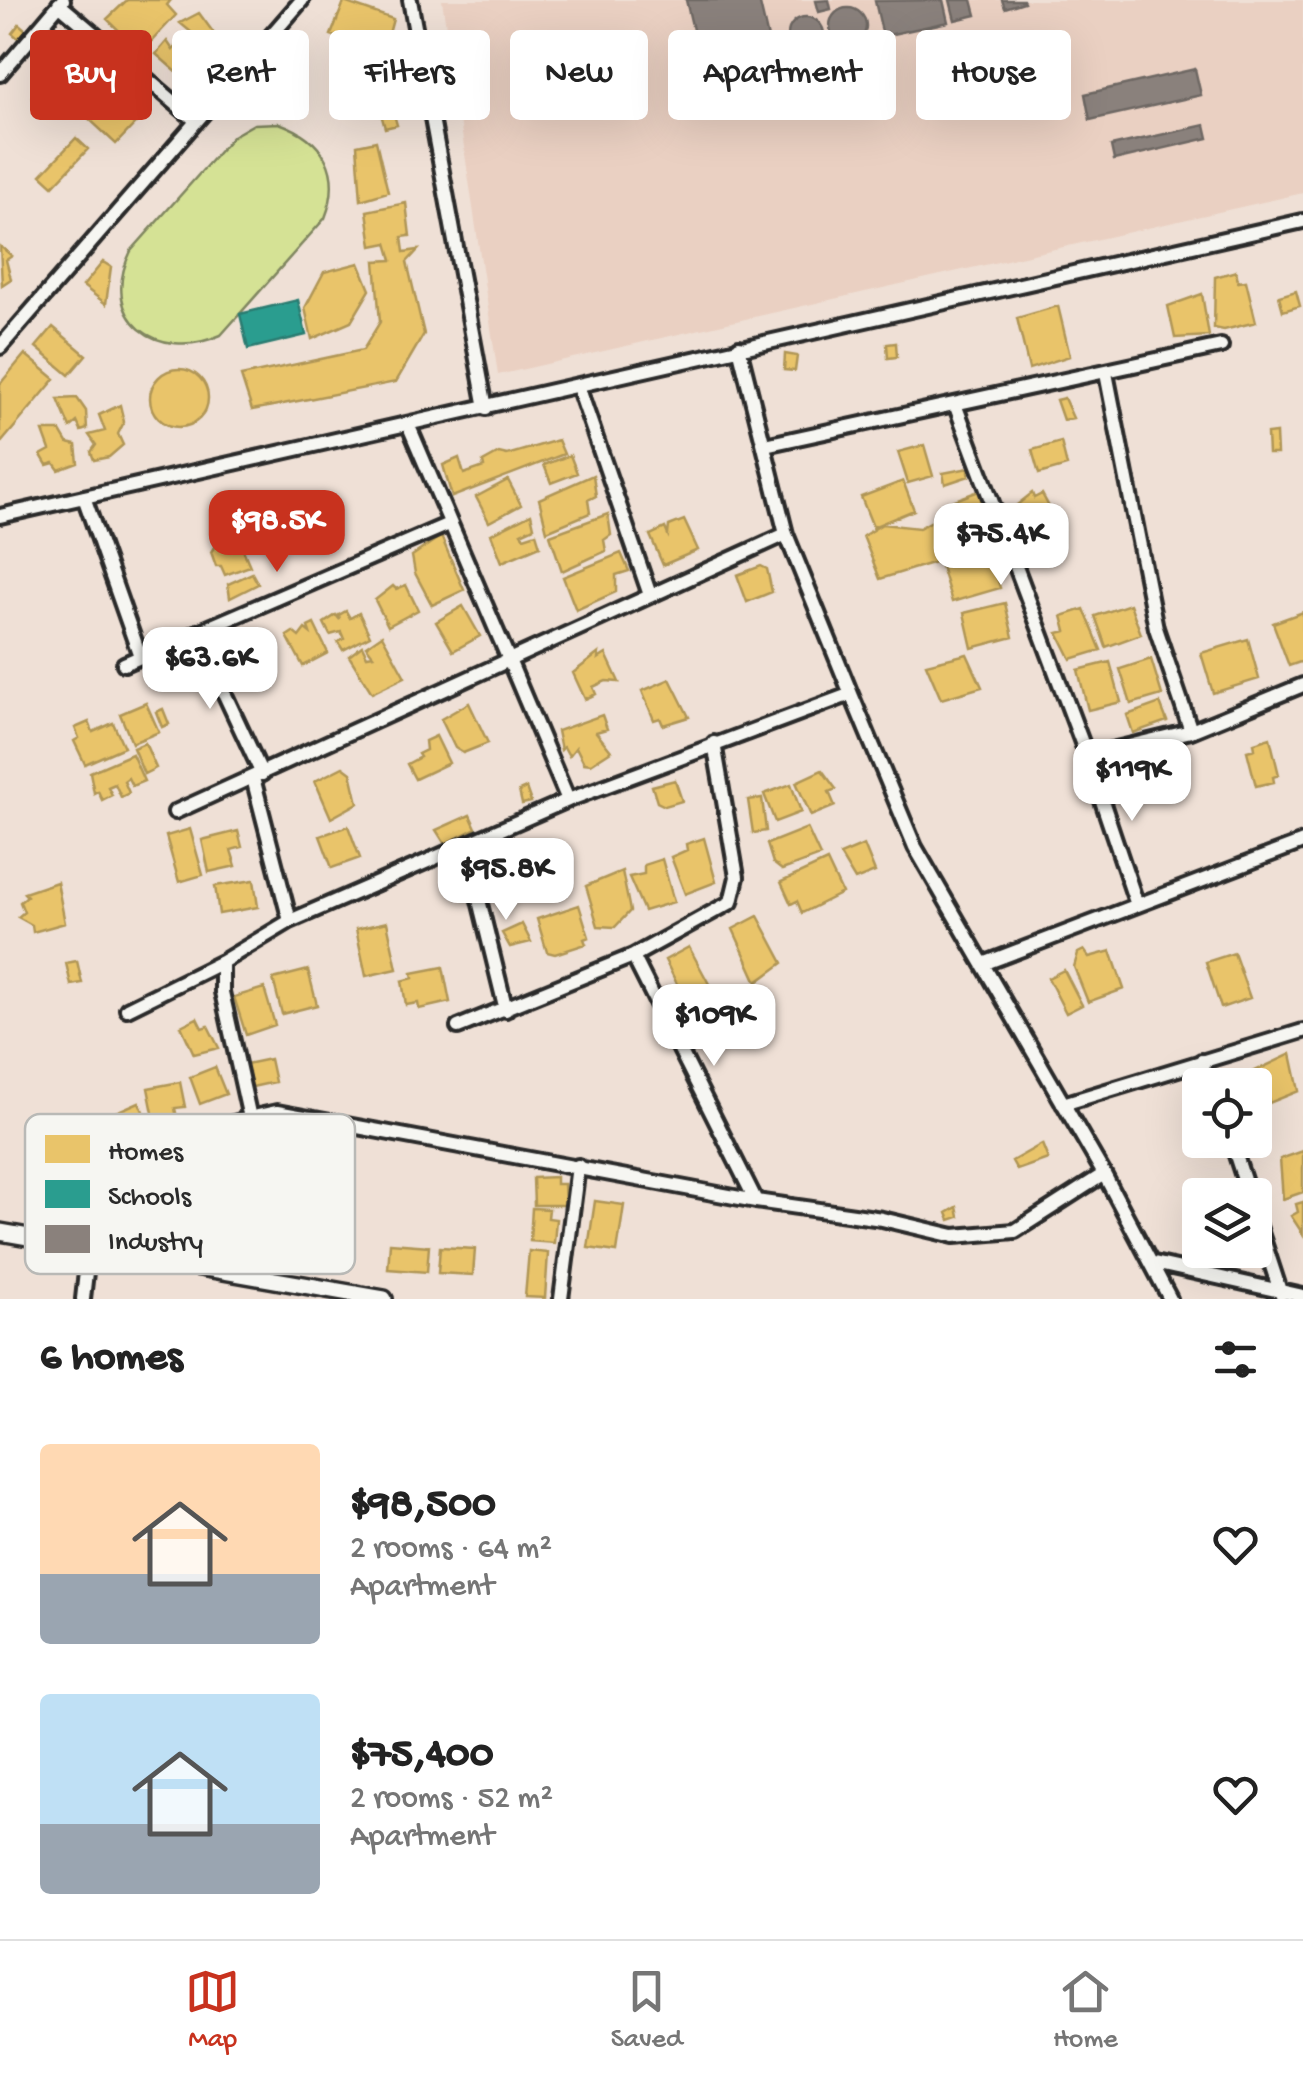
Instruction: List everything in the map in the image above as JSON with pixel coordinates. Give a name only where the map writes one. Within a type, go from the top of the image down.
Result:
[{"type":"street","points":[[275,30],[302,0]]},
{"type":"street","points":[[410,0],[486,408]]},
{"type":"street","points":[[0,74],[61,2],[172,100]]},
{"type":"street","points":[[0,348],[195,120]]},
{"type":"street","points":[[0,516],[1303,220]]},
{"type":"street","points":[[765,445],[1221,346]]},
{"type":"street","points":[[739,347],[786,534],[915,847],[1104,1174],[1170,1299]]},
{"type":"street","points":[[1106,373],[1156,628],[1192,731]]},
{"type":"street","points":[[578,386],[650,596]]},
{"type":"street","points":[[954,404],[1087,756],[1137,905]]},
{"type":"street","points":[[408,424],[568,800]]},
{"type":"street","points":[[84,497],[140,656]]},
{"type":"street","points":[[124,664],[449,524]]},
{"type":"street","points":[[174,812],[786,534]]},
{"type":"street","points":[[196,633],[257,776],[290,921]]},
{"type":"street","points":[[1087,756],[1192,731],[1303,685]]},
{"type":"street","points":[[127,1010],[222,962],[290,921],[568,800],[851,694]]},
{"type":"street","points":[[458,1028],[633,956],[731,902],[737,878],[714,743]]},
{"type":"street","points":[[983,964],[1303,842]]},
{"type":"street","points":[[466,847],[506,1010]]},
{"type":"street","points":[[633,956],[756,1201]]},
{"type":"street","points":[[222,962],[222,992],[249,1114]]},
{"type":"street","points":[[1063,1104],[1303,1031]]},
{"type":"street","points":[[1202,1061],[1204,1068]]},
{"type":"street","points":[[355,1126],[756,1201],[882,1219],[954,1236],[991,1237],[1015,1231],[1104,1174]]},
{"type":"street","points":[[561,1299],[578,1166]]},
{"type":"street","points":[[0,1232],[25,1236]]},
{"type":"street","points":[[1154,1263],[1303,1296]]},
{"type":"street","points":[[1272,1266],[1281,1294]]},
{"type":"street","points":[[84,1299],[87,1274]]},
{"type":"street","points":[[252,1274],[384,1299]]},
{"type":"shaded area","points":[[442,0],[1303,0],[1303,193],[498,375],[460,120],[490,120],[490,30],[446,30]]},
{"type":"green space","points":[[279,123],[308,138],[326,159],[332,186],[325,218],[221,335],[198,342],[156,339],[128,315],[122,297],[123,275],[131,251],[233,136],[254,124]]},
{"type":"building: Homes","points":[[127,0],[171,0],[167,5],[176,15],[152,41],[152,30],[118,30],[107,19]]},
{"type":"building: Homes","points":[[344,2],[393,19],[390,30],[333,30]]},
{"type":"building: Homes","points":[[199,13],[212,30],[189,30],[180,23]]},
{"type":"building: Homes","points":[[19,24],[26,30],[19,39],[12,33]]},
{"type":"building: Homes","points":[[167,41],[172,48],[172,68],[156,54]]},
{"type":"building: Homes","points":[[90,120],[139,120],[116,144]]},
{"type":"building: Homes","points":[[383,120],[396,120],[397,125],[385,128]]},
{"type":"building: Homes","points":[[76,138],[88,149],[53,186],[41,175]]},
{"type":"building: Homes","points":[[376,141],[388,192],[361,200],[357,145]]},
{"type":"building: Homes","points":[[406,203],[410,236],[402,237],[404,252],[418,250],[407,262],[424,334],[396,382],[252,410],[241,376],[363,350],[380,322],[375,261],[392,260],[387,243],[372,246],[367,211]]},
{"type":"building: Homes","points":[[0,246],[12,256],[6,260],[11,279],[2,285]]},
{"type":"building: Homes","points":[[103,262],[111,267],[106,304],[83,286]]},
{"type":"building: Homes","points":[[359,263],[370,290],[351,322],[312,339],[305,308],[324,272]]},
{"type":"building: Homes","points":[[1236,271],[1238,282],[1246,281],[1256,322],[1224,330],[1214,328],[1215,277]]},
{"type":"building: Homes","points":[[1296,291],[1300,306],[1283,311],[1279,296]]},
{"type":"building: Homes","points":[[1202,294],[1209,336],[1175,338],[1168,306]]},
{"type":"building: Homes","points":[[1058,306],[1070,356],[1029,369],[1017,318]]},
{"type":"building: Homes","points":[[53,327],[86,355],[69,375],[36,347]]},
{"type":"building: Homes","points":[[896,343],[897,357],[888,358],[887,344]]},
{"type":"building: Homes","points":[[25,354],[55,379],[0,444],[0,384]]},
{"type":"building: Homes","points":[[785,354],[797,356],[795,371],[784,370]]},
{"type":"building: Homes","points":[[179,369],[200,377],[208,398],[200,419],[179,427],[158,419],[150,398],[158,377]]},
{"type":"building: Homes","points":[[77,398],[86,411],[87,429],[81,431],[77,422],[70,428],[58,399]]},
{"type":"building: Homes","points":[[1064,398],[1073,418],[1063,420],[1056,400]]},
{"type":"building: Homes","points":[[120,405],[124,422],[118,434],[123,445],[109,457],[94,460],[91,452],[96,445],[89,435],[105,431],[99,415]]},
{"type":"building: Homes","points":[[43,431],[60,431],[67,443],[76,445],[78,463],[59,470],[54,463],[47,465],[41,455],[50,450]]},
{"type":"building: Homes","points":[[1276,433],[1277,454],[1268,454],[1267,434]]},
{"type":"building: Homes","points":[[558,440],[564,454],[452,497],[443,465],[459,458],[464,474],[484,467],[483,462],[499,453],[507,455]]},
{"type":"building: Homes","points":[[1061,442],[1067,466],[1039,474],[1032,450]]},
{"type":"building: Homes","points":[[924,445],[933,476],[908,483],[898,452]]},
{"type":"building: Homes","points":[[570,455],[577,473],[551,483],[544,465]]},
{"type":"building: Homes","points":[[969,468],[969,476],[945,484],[943,473]]},
{"type":"building: Homes","points":[[593,475],[596,496],[588,500],[590,513],[547,531],[539,499]]},
{"type":"building: Homes","points":[[508,480],[521,505],[489,522],[476,497]]},
{"type":"building: Homes","points":[[903,481],[914,510],[873,527],[861,497]]},
{"type":"building: Homes","points":[[979,491],[983,504],[952,515],[947,503]]},
{"type":"building: Homes","points":[[1032,493],[1034,498],[1042,494],[1055,518],[1020,536],[1008,512]]},
{"type":"building: Homes","points":[[531,514],[534,527],[521,533],[524,537],[536,533],[540,546],[502,562],[491,534]]},
{"type":"building: Homes","points":[[608,514],[611,535],[604,540],[606,551],[562,571],[550,535]]},
{"type":"building: Homes","points":[[684,520],[698,550],[663,565],[650,535],[665,528],[668,535],[669,526]]},
{"type":"building: Homes","points":[[934,520],[950,547],[934,552],[935,562],[880,579],[863,536],[882,524],[919,528]]},
{"type":"building: Homes","points":[[235,531],[250,566],[225,575],[221,566],[216,566],[211,552],[219,539]]},
{"type":"building: Homes","points":[[441,536],[464,590],[432,605],[415,573],[412,556]]},
{"type":"building: Homes","points":[[989,551],[1000,588],[952,602],[941,566]]},
{"type":"building: Homes","points":[[621,553],[629,571],[616,575],[616,592],[576,610],[563,577]]},
{"type":"building: Homes","points":[[761,566],[767,569],[772,592],[747,602],[737,575]]},
{"type":"building: Homes","points":[[252,573],[258,584],[230,598],[228,584]]},
{"type":"building: Homes","points":[[406,585],[418,610],[388,626],[375,600],[393,586],[396,589]]},
{"type":"building: Homes","points":[[1005,603],[1013,637],[972,648],[964,613]]},
{"type":"building: Homes","points":[[1130,604],[1141,634],[1106,647],[1095,616]]},
{"type":"building: Homes","points":[[463,606],[480,636],[453,651],[436,622]]},
{"type":"building: Homes","points":[[1084,609],[1101,650],[1071,659],[1058,633],[1066,631],[1062,616]]},
{"type":"building: Homes","points":[[346,611],[350,618],[359,613],[370,636],[343,650],[338,642],[344,639],[341,632],[330,635],[324,623],[336,615],[340,620],[339,615]]},
{"type":"building: Homes","points":[[1303,612],[1303,661],[1289,666],[1273,623]]},
{"type":"building: Homes","points":[[314,624],[328,653],[303,666],[287,636],[293,632],[299,637],[305,629],[310,633],[308,627]]},
{"type":"building: Homes","points":[[382,635],[405,677],[372,693],[349,656],[362,646],[367,656],[373,655],[366,646]]},
{"type":"building: Homes","points":[[1248,639],[1259,679],[1213,693],[1201,653]]},
{"type":"building: Homes","points":[[599,653],[598,659],[606,654],[619,682],[606,681],[593,687],[596,694],[585,699],[573,673]]},
{"type":"building: Homes","points":[[967,654],[982,687],[941,699],[926,664]]},
{"type":"building: Homes","points":[[1151,659],[1162,695],[1131,704],[1120,669]]},
{"type":"building: Homes","points":[[166,660],[172,677],[158,682],[152,665]]},
{"type":"building: Homes","points":[[1110,662],[1121,702],[1088,710],[1078,670]]},
{"type":"building: Homes","points":[[670,679],[689,717],[663,725],[660,718],[654,720],[642,691]]},
{"type":"building: Homes","points":[[146,703],[159,732],[132,743],[120,714]]},
{"type":"building: Homes","points":[[469,703],[488,743],[463,753],[455,748],[441,719]]},
{"type":"building: Homes","points":[[1160,703],[1167,721],[1133,733],[1127,715]]},
{"type":"building: Homes","points":[[163,709],[169,724],[162,727],[156,712]]},
{"type":"building: Homes","points":[[602,715],[607,729],[596,732],[611,751],[591,764],[584,763],[576,747],[569,756],[564,747],[561,750],[557,731]]},
{"type":"building: Homes","points":[[89,722],[93,732],[113,723],[124,747],[85,764],[74,741],[79,738],[75,728]]},
{"type":"building: Homes","points":[[436,736],[449,763],[415,779],[407,764],[426,750],[425,741]]},
{"type":"building: Homes","points":[[1270,738],[1279,775],[1273,777],[1274,782],[1256,786],[1247,751],[1255,749],[1254,743]]},
{"type":"building: Homes","points":[[145,743],[156,768],[144,774],[133,748]]},
{"type":"building: Homes","points":[[132,754],[144,781],[132,786],[128,778],[124,781],[129,793],[121,797],[115,784],[108,787],[112,795],[102,800],[98,791],[94,793],[90,772]]},
{"type":"building: Homes","points":[[343,767],[351,773],[358,803],[331,818],[315,781]]},
{"type":"building: Homes","points":[[822,770],[836,789],[829,792],[835,806],[811,816],[796,782]]},
{"type":"building: Homes","points":[[675,780],[682,801],[665,806],[657,802],[652,786]]},
{"type":"building: Homes","points":[[791,784],[801,812],[775,822],[764,794]]},
{"type":"building: Homes","points":[[526,788],[531,802],[522,804],[519,791]]},
{"type":"building: Homes","points":[[762,798],[766,831],[753,833],[748,800]]},
{"type":"building: Homes","points":[[470,815],[476,828],[445,844],[436,830]]},
{"type":"building: Homes","points":[[348,826],[360,858],[332,868],[320,836]]},
{"type":"building: Homes","points":[[807,828],[820,856],[782,870],[773,863],[767,844]]},
{"type":"building: Homes","points":[[190,829],[203,875],[179,882],[166,836]]},
{"type":"building: Homes","points":[[238,831],[242,847],[231,850],[236,866],[209,872],[202,840]]},
{"type":"building: Homes","points":[[704,838],[716,882],[685,894],[671,857],[687,850],[686,844]]},
{"type":"building: Homes","points":[[864,845],[875,872],[855,880],[840,855]]},
{"type":"building: Homes","points":[[662,859],[674,902],[644,911],[629,877],[644,874],[644,865]]},
{"type":"building: Homes","points":[[827,861],[842,893],[802,913],[797,901],[791,904],[781,882]]},
{"type":"building: Homes","points":[[622,871],[630,911],[615,927],[598,926],[586,886]]},
{"type":"building: Homes","points":[[254,880],[258,907],[219,914],[215,886]]},
{"type":"building: Homes","points":[[57,882],[65,923],[33,932],[32,925],[18,917],[24,912],[20,902],[27,896],[24,893]]},
{"type":"building: Homes","points":[[579,905],[589,937],[584,939],[586,944],[555,954],[547,952],[537,919]]},
{"type":"building: Homes","points":[[758,916],[783,963],[757,982],[733,929]]},
{"type":"building: Homes","points":[[387,922],[397,969],[366,976],[356,929]]},
{"type":"building: Homes","points":[[522,924],[531,942],[510,947],[502,933]]},
{"type":"building: Homes","points":[[689,947],[715,995],[691,1012],[665,960]]},
{"type":"building: Homes","points":[[1084,950],[1089,957],[1111,951],[1124,989],[1088,1002],[1074,967],[1078,953]]},
{"type":"building: Homes","points":[[1234,953],[1250,998],[1221,1008],[1206,962]]},
{"type":"building: Homes","points":[[77,961],[82,983],[71,985],[66,963]]},
{"type":"building: Homes","points":[[443,967],[450,1002],[419,1009],[418,1003],[406,1005],[402,981],[413,978],[412,973]]},
{"type":"building: Homes","points":[[308,970],[317,1005],[282,1014],[273,979]]},
{"type":"building: Homes","points":[[1064,970],[1082,1005],[1066,1013],[1048,978]]},
{"type":"building: Homes","points":[[264,988],[275,1025],[246,1035],[234,997]]},
{"type":"building: Homes","points":[[197,1018],[202,1028],[208,1026],[219,1048],[194,1054],[181,1026]]},
{"type":"building: Homes","points":[[1291,1054],[1299,1091],[1272,1102],[1272,1068],[1261,1068]]},
{"type":"building: Homes","points":[[270,1059],[275,1082],[252,1087],[246,1064]]},
{"type":"building: Homes","points":[[215,1067],[226,1094],[200,1104],[190,1077]]},
{"type":"building: Homes","points":[[180,1082],[185,1107],[175,1108],[176,1114],[153,1114],[148,1088]]},
{"type":"building: Homes","points":[[139,1102],[144,1114],[112,1114]]},
{"type":"building: Homes","points":[[1042,1144],[1048,1159],[1017,1170],[1012,1161]]},
{"type":"building: Homes","points":[[1303,1151],[1303,1192],[1283,1199],[1280,1159]]},
{"type":"building: Homes","points":[[556,1177],[556,1184],[564,1184],[565,1205],[534,1205],[533,1178]]},
{"type":"building: Homes","points":[[595,1201],[624,1205],[617,1252],[588,1248]]},
{"type":"building: Homes","points":[[1303,1202],[1303,1234],[1291,1216],[1298,1212],[1296,1204]]},
{"type":"building: Homes","points":[[957,1207],[959,1217],[950,1220],[947,1213]]},
{"type":"building: Homes","points":[[532,1208],[549,1209],[548,1218],[556,1219],[554,1243],[530,1241]]},
{"type":"building: Homes","points":[[390,1243],[429,1246],[427,1272],[388,1269]]},
{"type":"building: Homes","points":[[440,1247],[475,1249],[473,1275],[438,1273]]},
{"type":"building: Homes","points":[[529,1251],[548,1253],[545,1298],[525,1297]]},
{"type":"building: Schools","points":[[298,300],[306,335],[248,349],[240,314]]},
{"type":"building: Industry","points":[[686,0],[759,0],[766,30],[693,30]]},
{"type":"building: Industry","points":[[829,0],[831,9],[819,12],[816,1]]},
{"type":"building: Industry","points":[[943,0],[948,22],[896,33],[896,30],[882,30],[875,1]]},
{"type":"building: Industry","points":[[950,0],[972,0],[976,15],[955,20]]},
{"type":"building: Industry","points":[[1002,0],[1023,0],[1024,2],[1005,8]]},
{"type":"building: Industry","points":[[848,8],[864,19],[865,30],[831,30],[830,26],[836,14]]},
{"type":"building: Industry","points":[[806,17],[823,30],[789,30]]},
{"type":"building: Industry","points":[[1195,69],[1201,95],[1090,120],[1085,94]]},
{"type":"building: Industry","points":[[1205,125],[1208,138],[1114,160],[1111,146]]}]
